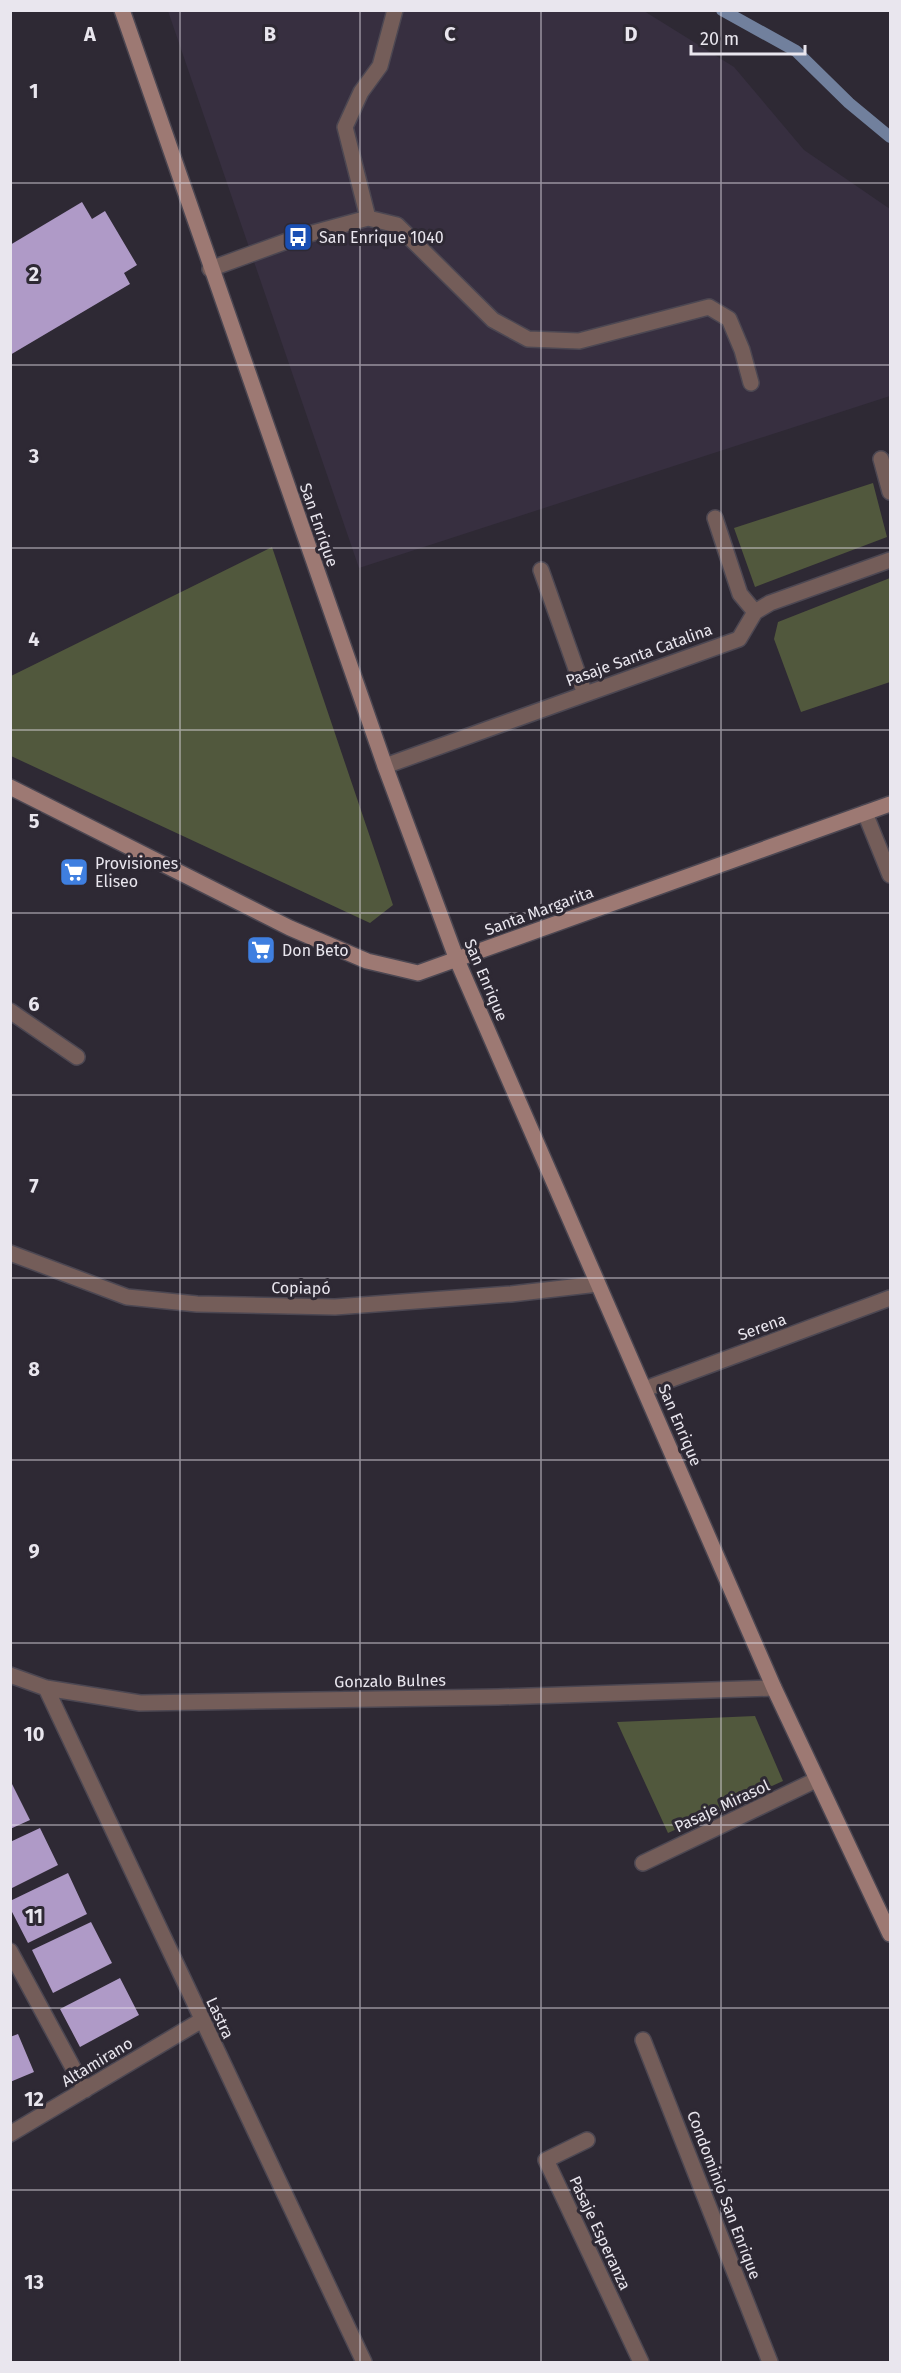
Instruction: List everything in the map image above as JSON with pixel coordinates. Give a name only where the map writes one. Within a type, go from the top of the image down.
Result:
[{"type":"street","name":"San Enrique","points":[[122,10],[210,269],[385,766],[457,960],[774,1688],[891,1934]]},
{"type":"street","points":[[368,218],[345,127],[361,92],[380,66],[395,10]]},
{"type":"street","points":[[210,269],[298,237],[368,218],[397,225],[493,320],[528,339],[579,341],[709,307],[729,318],[742,350],[751,383]]},
{"type":"street","points":[[881,459],[891,492]]},
{"type":"street","points":[[715,518],[740,594],[755,612],[770,603],[891,560]]},
{"type":"street","points":[[541,570],[585,694]]},
{"type":"street","name":"Pasaje Santa Catalina","points":[[385,766],[739,639],[755,612]]},
{"type":"street","name":"Santa Margarita","points":[[10,787],[290,928],[367,961],[418,972],[891,804]]},
{"type":"street","points":[[865,813],[891,875]]},
{"type":"street","points":[[10,1011],[77,1057]]},
{"type":"street","name":"Copiapó","points":[[10,1253],[127,1297],[197,1304],[335,1307],[511,1294],[598,1284]]},
{"type":"street","name":"Serena","points":[[645,1389],[891,1298]]},
{"type":"street","name":"Gonzalo Bulnes","points":[[10,1675],[46,1688],[140,1703],[498,1697],[774,1688]]},
{"type":"street","name":"Lastra","points":[[46,1688],[364,2362]]},
{"type":"street","name":"Pasaje Mirasol","points":[[643,1863],[816,1780]]},
{"type":"street","points":[[10,1951],[85,2090]]},
{"type":"street","name":"Altamirano","points":[[10,2134],[201,2020]]},
{"type":"street","name":"Condominio San Enrique","points":[[644,2040],[770,2362]]},
{"type":"street","name":"Pasaje Esperanza","points":[[588,2140],[546,2160],[640,2362]]},
{"type":"shaded area","points":[[168,11],[644,11],[734,67],[804,150],[890,209],[890,396],[359,568]]},
{"type":"green space","points":[[873,483],[887,537],[755,587],[734,528]]},
{"type":"green space","points":[[272,547],[393,905],[370,923],[11,756],[11,676]]},
{"type":"green space","points":[[890,578],[890,682],[801,712],[774,639],[778,622]]},
{"type":"green space","points":[[755,1716],[783,1781],[668,1833],[617,1722]]},
{"type":"building","points":[[82,202],[92,219],[105,211],[137,265],[124,273],[130,284],[10,355],[10,245]]},
{"type":"building","points":[[10,1780],[30,1820],[10,1829]]},
{"type":"building","points":[[40,1828],[58,1865],[10,1889],[10,1842]]},
{"type":"building","points":[[68,1873],[87,1914],[28,1943],[10,1908],[10,1901]]},
{"type":"building","points":[[91,1922],[112,1963],[53,1993],[32,1950]]},
{"type":"building","points":[[120,1978],[139,2015],[80,2047],[60,2009]]},
{"type":"building","points":[[18,2034],[34,2072],[10,2082],[10,2037]]},
{"type":"waterway","points":[[722,10],[796,51],[849,103],[890,137]]},
{"type":"place","name":"San Enrique 1040","points":[[298,237]]},
{"type":"place","name":"Provisiones Eliseo","points":[[74,872]]},
{"type":"place","name":"Don Beto","points":[[261,950]]}]
